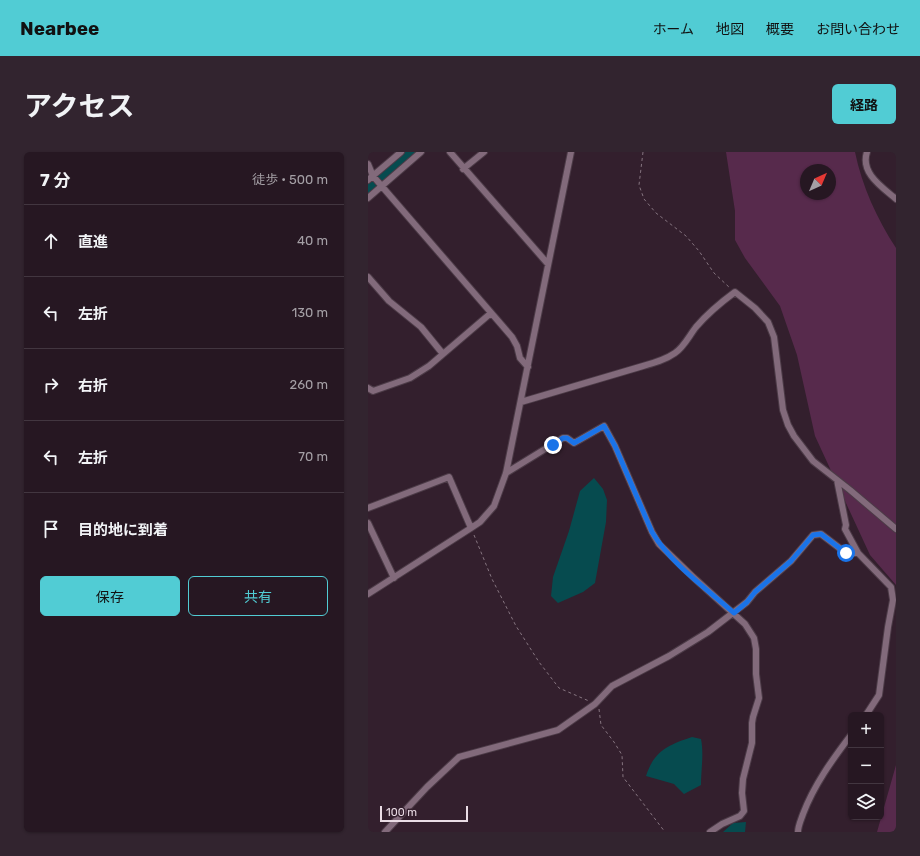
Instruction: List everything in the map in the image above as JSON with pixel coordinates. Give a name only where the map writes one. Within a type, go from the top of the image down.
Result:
[{"type":"street","points":[[372,178],[401,152]]},
{"type":"street","points":[[368,198],[421,152]]},
{"type":"street","points":[[450,152],[463,169],[548,264]]},
{"type":"street","points":[[463,169],[484,152]]},
{"type":"street","points":[[368,594],[471,528],[488,514],[494,506],[506,472],[571,152]]},
{"type":"street","points":[[867,152],[865,158],[866,166],[872,177],[882,188],[896,199]]},
{"type":"street","points":[[368,164],[372,178],[382,185],[512,337],[517,346],[520,358],[528,367]]},
{"type":"street","points":[[368,277],[389,301],[421,327],[443,354]]},
{"type":"street","points":[[521,402],[643,366],[662,360],[674,354],[682,347],[696,327],[711,311],[735,292],[755,308],[768,322],[774,337],[783,410],[794,436],[814,461],[896,529]]},
{"type":"street","points":[[368,388],[373,391],[410,378],[429,366],[491,313]]},
{"type":"street","points":[[506,472],[563,438],[567,438],[574,443],[604,426],[615,446],[652,532],[659,544],[693,577],[734,613],[745,624],[754,638],[759,698],[753,717],[752,743],[743,779],[742,793],[744,811],[740,816],[722,824],[710,832]]},
{"type":"street","points":[[368,508],[448,477],[471,528]]},
{"type":"street","points":[[837,480],[844,511],[845,529],[858,552],[891,587],[893,600],[879,695],[868,712]]},
{"type":"street","points":[[368,523],[394,578]]},
{"type":"street","points":[[385,832],[427,787],[459,757],[554,732],[595,704],[612,686],[687,646],[734,613],[747,602],[755,592],[791,561],[813,535],[821,534],[846,553],[858,552]]},
{"type":"street","points":[[798,832],[798,827],[808,802],[830,763],[848,739]]},
{"type":"path","points":[[644,152],[639,185],[644,199],[656,213],[686,236],[714,273],[735,292]]},
{"type":"path","points":[[471,528],[492,579],[516,626],[539,662],[559,688],[595,704],[598,707],[601,725],[622,755],[623,777],[665,832]]},
{"type":"shaded area","points":[[726,152],[855,152],[871,202],[896,248],[896,585],[870,555],[815,436],[797,355],[780,306],[745,258],[735,240],[735,211]]},
{"type":"shaded area","points":[[896,765],[896,832],[877,832],[880,820],[884,820],[884,807]]},
{"type":"water","points":[[594,478],[603,489],[607,500],[606,522],[595,583],[583,592],[558,603],[551,596],[553,577],[569,531],[580,491]]},
{"type":"water","points":[[692,737],[701,739],[701,785],[684,794],[674,784],[646,776],[653,760],[663,750]]},
{"type":"water","points":[[746,822],[745,832],[723,832],[733,823]]},
{"type":"waterway","points":[[368,190],[413,152]]},
{"type":"route","points":[[553,445],[563,438],[567,438],[574,443],[604,426],[615,446],[652,532],[659,544],[693,577],[734,613],[747,602],[755,592],[791,561],[813,535],[821,534],[846,553]]}]
